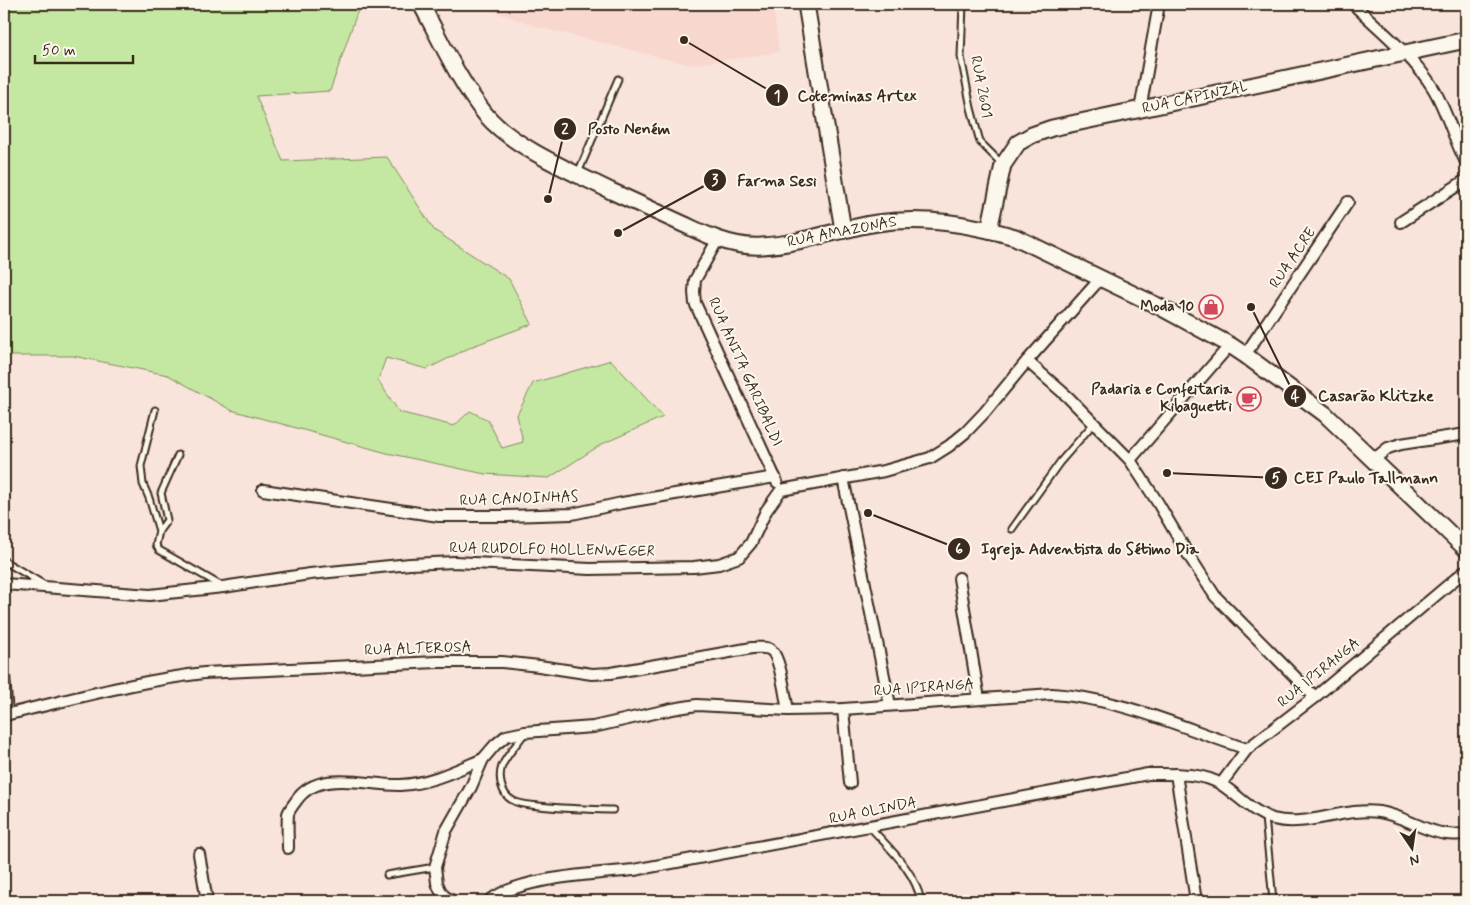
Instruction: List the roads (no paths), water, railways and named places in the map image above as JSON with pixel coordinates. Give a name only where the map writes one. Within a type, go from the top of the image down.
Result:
[{"type":"main road","name":"RUA AMAZONAS","points":[[422,4],[463,80],[486,115],[504,132],[523,145],[577,174],[636,203],[718,239],[744,246],[785,243],[877,223],[918,220],[948,222],[1015,237],[1158,306],[1245,355],[1325,414],[1466,549]]},
{"type":"main road","points":[[806,4],[843,230]]},
{"type":"main road","name":"RUA CAPINZAL","points":[[989,230],[1003,164],[1018,143],[1032,135],[1052,128],[1466,40]]},
{"type":"street","points":[[1140,110],[1159,4]]},
{"type":"street","points":[[1353,4],[1414,64],[1432,86],[1442,104],[1466,162]]},
{"type":"street","points":[[1401,222],[1466,180]]},
{"type":"street","name":"RUA ACRE","points":[[1245,355],[1348,202]]},
{"type":"street","name":"RUA ANITA GARIBALDI","points":[[718,239],[695,280],[695,303],[781,490]]},
{"type":"street","points":[[781,490],[884,471],[930,458],[949,446],[985,412],[1027,361],[1101,278]]},
{"type":"street","points":[[1130,460],[1230,345]]},
{"type":"street","points":[[1027,361],[1068,398],[1130,460],[1215,596],[1315,697]]},
{"type":"street","points":[[1373,460],[1388,448],[1401,444],[1466,434]]},
{"type":"street","name":"RUA CANOINHAS","points":[[263,490],[439,516],[506,516],[572,514],[632,501],[775,477]]},
{"type":"street","points":[[843,478],[890,705]]},
{"type":"street","name":"RUA RUDOLFO HOLLENWEGER","points":[[4,584],[150,595],[223,587],[310,574],[410,564],[455,562],[590,569],[694,568],[719,564],[739,557],[751,543],[766,511],[781,490]]},
{"type":"street","name":"RUA IPIRANGA","points":[[435,867],[446,831],[471,787],[483,759],[506,736],[525,732],[593,727],[698,705],[788,710],[843,709],[1052,694],[1096,700],[1179,724],[1247,749],[1315,697],[1466,570]]},
{"type":"street","points":[[959,578],[979,699]]},
{"type":"street","name":"RUA ALTEROSA","points":[[5,715],[129,685],[175,676],[204,673],[437,662],[502,662],[592,674],[611,673],[743,649],[764,647],[772,651],[776,659],[788,710]]},
{"type":"street","points":[[4,676],[5,715]]},
{"type":"street","points":[[843,709],[850,783]]},
{"type":"street","points":[[1247,749],[1221,784],[1240,800],[1265,816],[1276,820],[1298,820],[1352,812],[1378,811],[1447,834],[1466,834]]},
{"type":"street","points":[[288,848],[288,812],[301,794],[311,787],[348,780],[399,785],[420,782],[483,759]]},
{"type":"street","name":"RUA OLINDA","points":[[489,901],[515,888],[537,883],[634,870],[1148,774],[1194,776],[1221,784]]},
{"type":"street","points":[[1176,774],[1196,901]]},
{"type":"street","points":[[199,854],[207,901]]},
{"type":"street","points":[[435,867],[440,890],[444,896],[452,901]]},
{"type":"lane","name":"RUA 2601","points":[[963,4],[961,58],[971,108],[980,142],[1003,164]]},
{"type":"lane","points":[[577,174],[618,79]]},
{"type":"lane","points":[[155,410],[141,466],[143,484],[159,531]]},
{"type":"lane","points":[[1012,529],[1060,462],[1094,423]]},
{"type":"lane","points":[[178,455],[161,493],[167,520],[159,531],[156,545],[159,550],[223,587]]},
{"type":"lane","points":[[4,561],[48,587]]},
{"type":"lane","points":[[525,732],[503,765],[500,778],[503,790],[507,796],[513,801],[533,805],[613,810]]},
{"type":"lane","points":[[1265,816],[1273,901]]},
{"type":"lane","points":[[870,827],[897,856],[911,875],[919,891],[921,901]]},
{"type":"lane","points":[[387,875],[435,867]]},
{"type":"place","name":"Coteminas Artex","points":[[684,40]]},
{"type":"place","name":"Posto Neném","points":[[548,199]]},
{"type":"place","name":"Farma Sesi","points":[[618,233]]},
{"type":"place","name":"Moda 10","points":[[1211,307]]},
{"type":"place","name":"Casarão Klitzke","points":[[1251,307]]},
{"type":"place","name":"Padaria e Confeitaria Kibaguetti","points":[[1249,399]]},
{"type":"place","name":"CEI Paulo Tallmann","points":[[1167,473]]},
{"type":"place","name":"Igreja Adventista do Sétimo Dia","points":[[868,513]]}]
